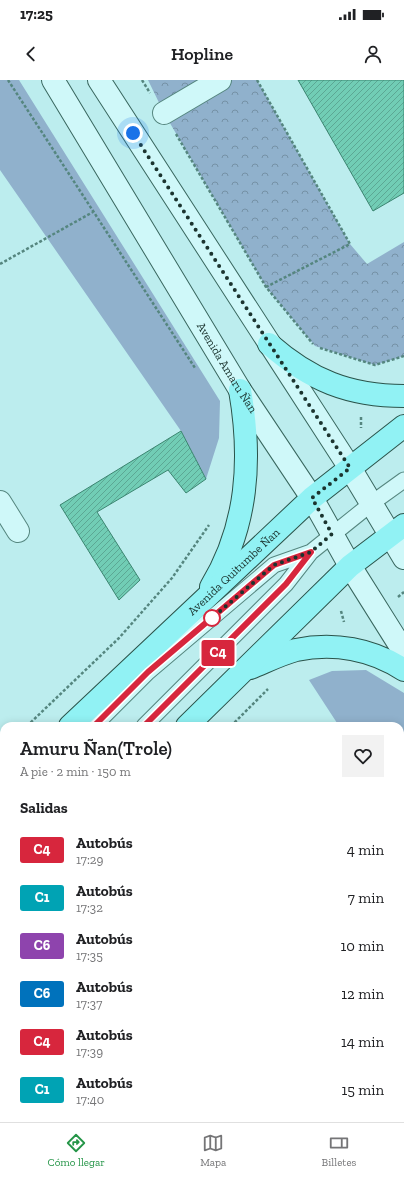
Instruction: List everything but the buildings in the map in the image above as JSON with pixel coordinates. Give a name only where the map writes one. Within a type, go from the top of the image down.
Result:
[{"type":"main road","name":"Avenida Amaru Ñan","points":[[53,80],[240,390],[312,498],[350,566],[404,652]]},
{"type":"main road","points":[[99,80],[372,503],[398,530],[404,558]]},
{"type":"main road","points":[[164,113],[220,80]]},
{"type":"main road","points":[[268,344],[288,361],[310,375],[334,386],[359,393],[385,396],[404,396]]},
{"type":"main road","points":[[200,604],[216,578],[229,550],[245,491],[248,457],[247,436],[240,390]]},
{"type":"main road","name":"Avenida Quitumbe Ñan","points":[[74,722],[312,498],[404,426]]},
{"type":"main road","points":[[0,502],[18,531]]},
{"type":"main road","points":[[191,722],[350,566],[398,530]]},
{"type":"main road","points":[[242,671],[295,651],[322,646],[350,648],[389,660],[404,670]]},
{"type":"lane","points":[[148,722],[286,584],[311,552],[372,503],[404,480]]},
{"type":"lane","points":[[98,722],[148,672],[274,565],[311,552]]},
{"type":"path","points":[[8,80],[199,374]]},
{"type":"path","points":[[142,80],[164,113],[266,287],[315,346],[375,365],[404,356]]},
{"type":"path","points":[[257,80],[350,244],[266,287]]},
{"type":"path","points":[[0,264],[93,212]]},
{"type":"path","points":[[31,722],[119,638],[172,578],[208,528],[210,521]]},
{"type":"green space","points":[[0,80],[19,80],[220,401],[219,438],[206,479],[181,431],[0,170]]},
{"type":"green space","points":[[148,80],[257,80],[350,244],[367,264],[404,242],[404,356],[375,365],[315,346],[266,287],[164,113]]},
{"type":"green space","points":[[366,670],[404,693],[404,722],[336,722],[309,680],[332,671]]},
{"type":"bus line","name":"C4","points":[[98,722],[148,672],[274,565],[311,552],[286,584],[148,722]]},
{"type":"route","points":[[133,133],[268,344],[350,468],[312,498],[332,534],[311,552],[274,565],[212,618]]}]
